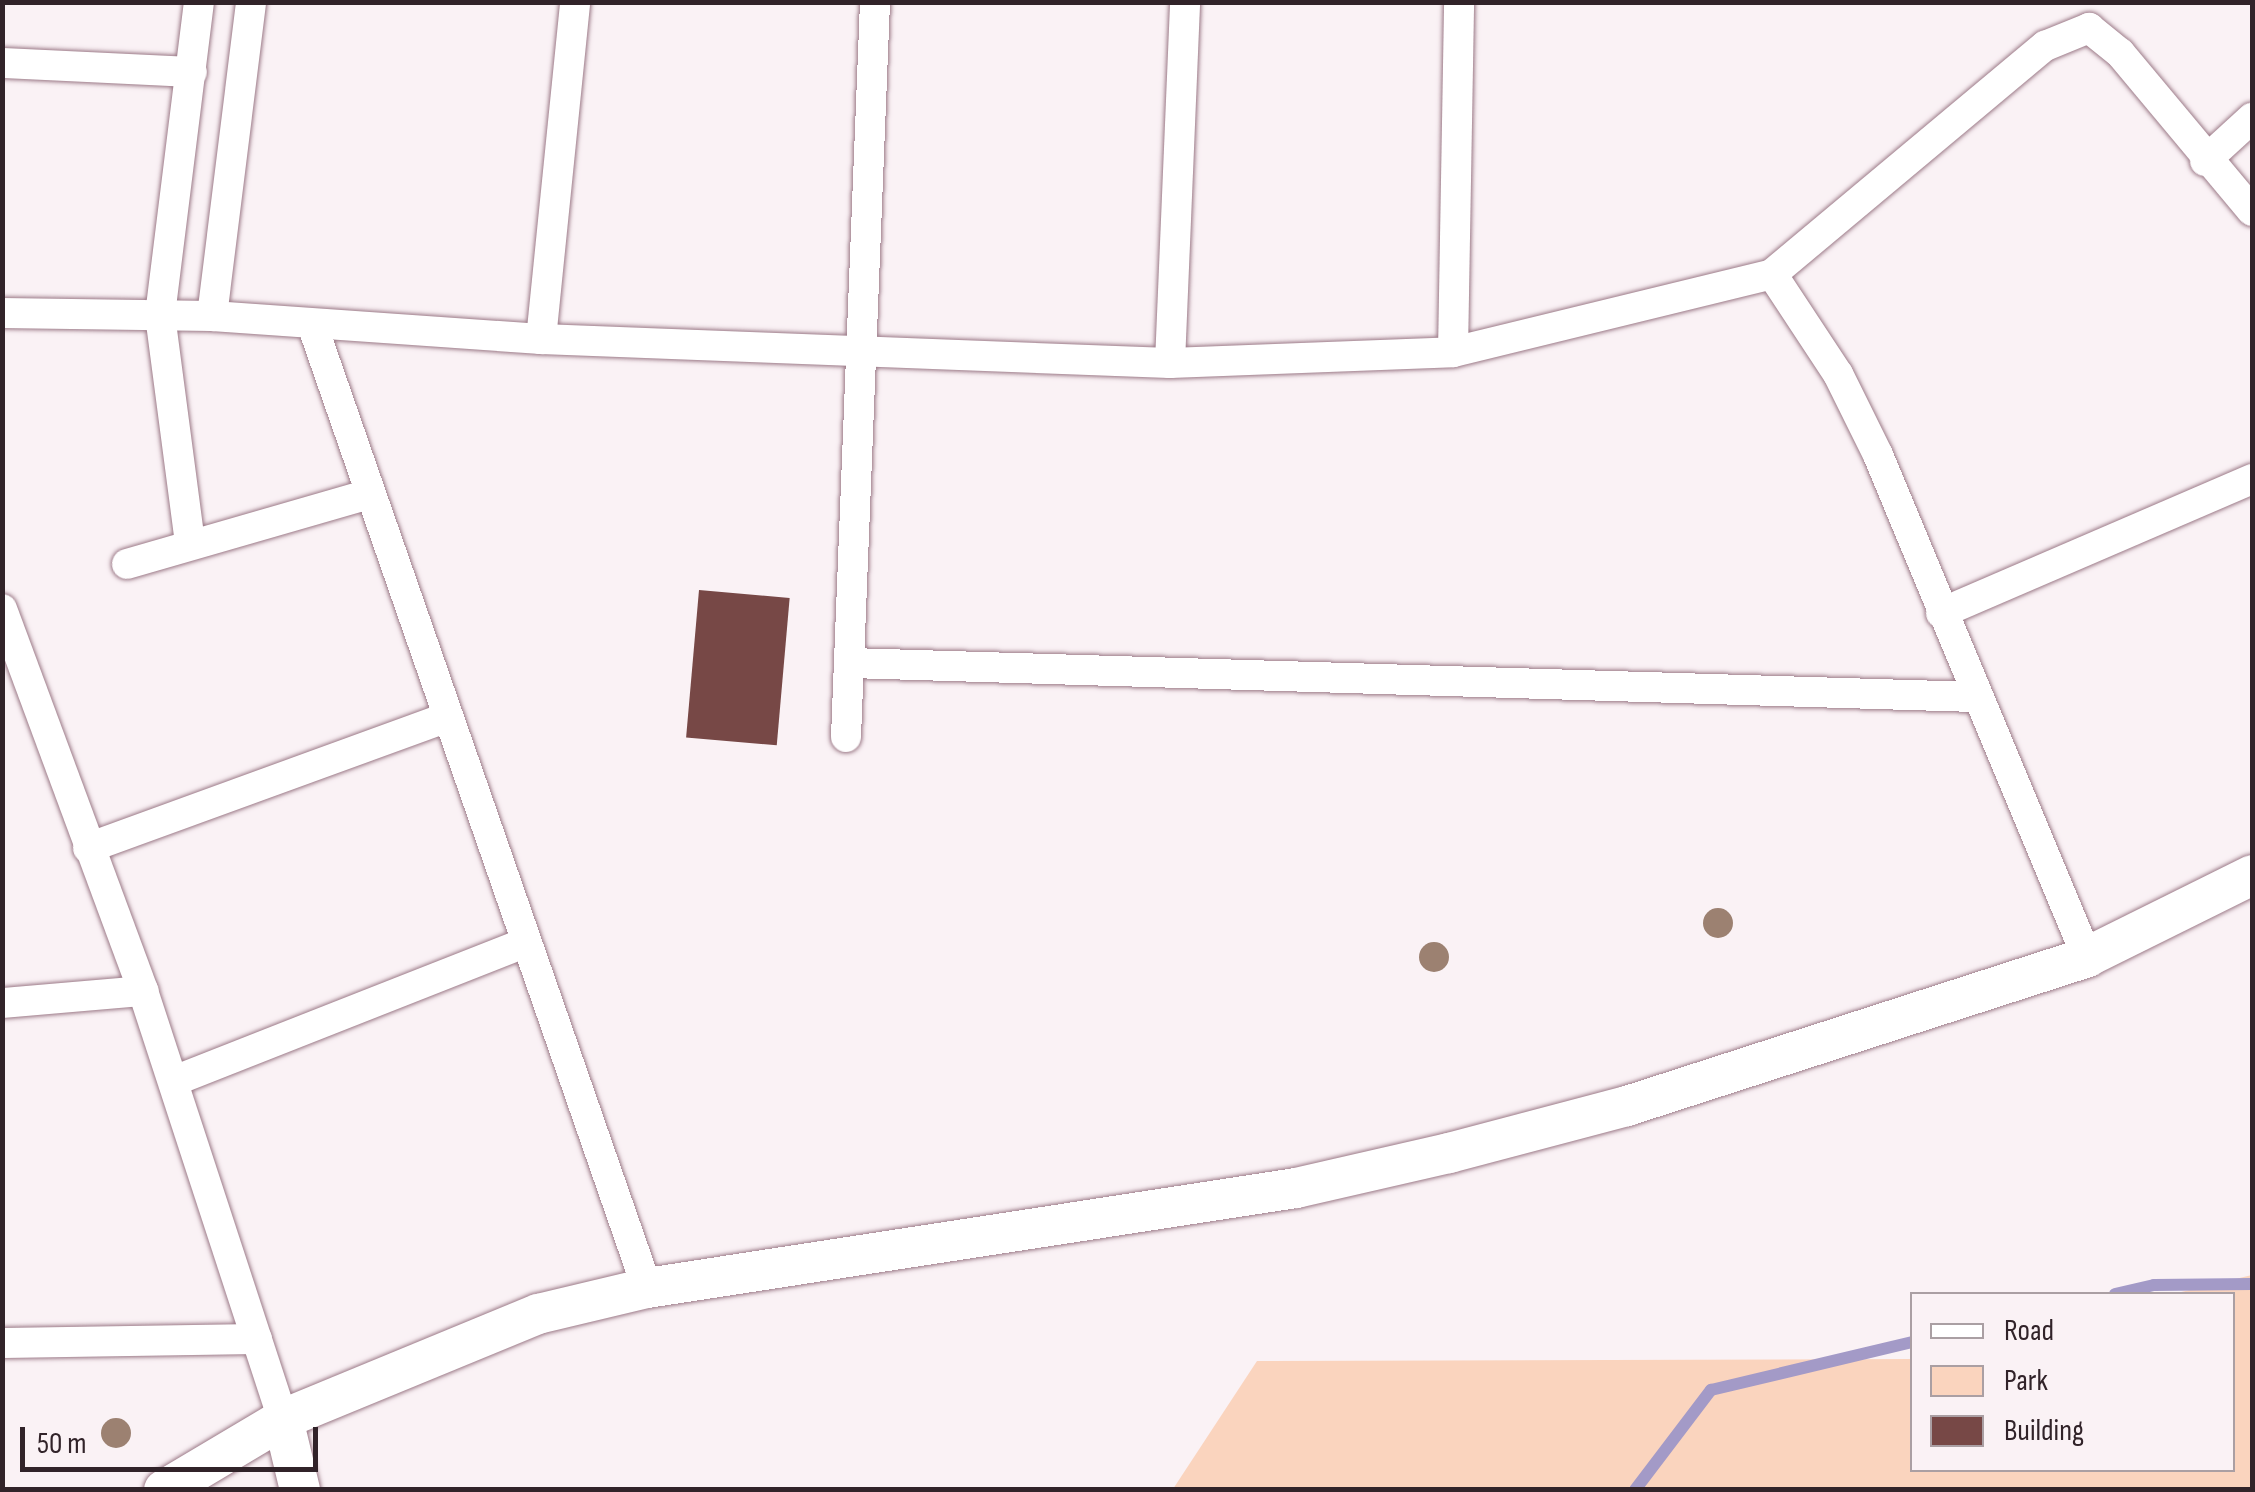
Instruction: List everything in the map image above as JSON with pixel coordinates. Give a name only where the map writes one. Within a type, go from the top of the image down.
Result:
[{"type":"street","points":[[190,543],[160,315],[199,2]]},
{"type":"street","points":[[212,316],[251,2]]},
{"type":"street","points":[[541,339],[575,2]]},
{"type":"street","points":[[846,738],[875,2]]},
{"type":"street","points":[[1170,363],[1184,2]]},
{"type":"street","points":[[1452,352],[1459,2]]},
{"type":"street","points":[[2,313],[212,316],[313,327],[541,339],[1170,363],[1452,352],[1772,274],[2018,66],[2078,29],[2100,31],[2205,161],[2252,211]]},
{"type":"street","points":[[2,63],[192,72]]},
{"type":"street","points":[[2205,161],[2252,118]]},
{"type":"street","points":[[1772,274],[1838,374],[2087,957]]},
{"type":"street","points":[[313,327],[445,718],[647,1288]]},
{"type":"street","points":[[1941,613],[2252,478]]},
{"type":"street","points":[[127,564],[370,494]]},
{"type":"street","points":[[3,612],[174,1081],[283,1419],[300,1490]]},
{"type":"street","points":[[850,664],[1977,697]]},
{"type":"street","points":[[88,848],[445,718]]},
{"type":"street","points":[[164,1490],[283,1419],[538,1314],[647,1288],[1296,1188],[1430,1158],[1627,1106],[2087,957],[2252,875]]},
{"type":"street","points":[[174,1081],[525,943]]},
{"type":"street","points":[[2,1003],[143,991]]},
{"type":"street","points":[[2,1342],[256,1340]]},
{"type":"green space","points":[[2252,1275],[2252,1489],[1173,1489],[1257,1361],[1910,1359],[1910,1472],[2235,1472],[2235,1292],[2181,1292]]},
{"type":"building","points":[[699,590],[790,598],[777,745],[686,737]]},
{"type":"waterway","points":[[2124,1292],[2154,1285],[2252,1284]]},
{"type":"waterway","points":[[1635,1490],[1711,1390],[1910,1342]]}]
